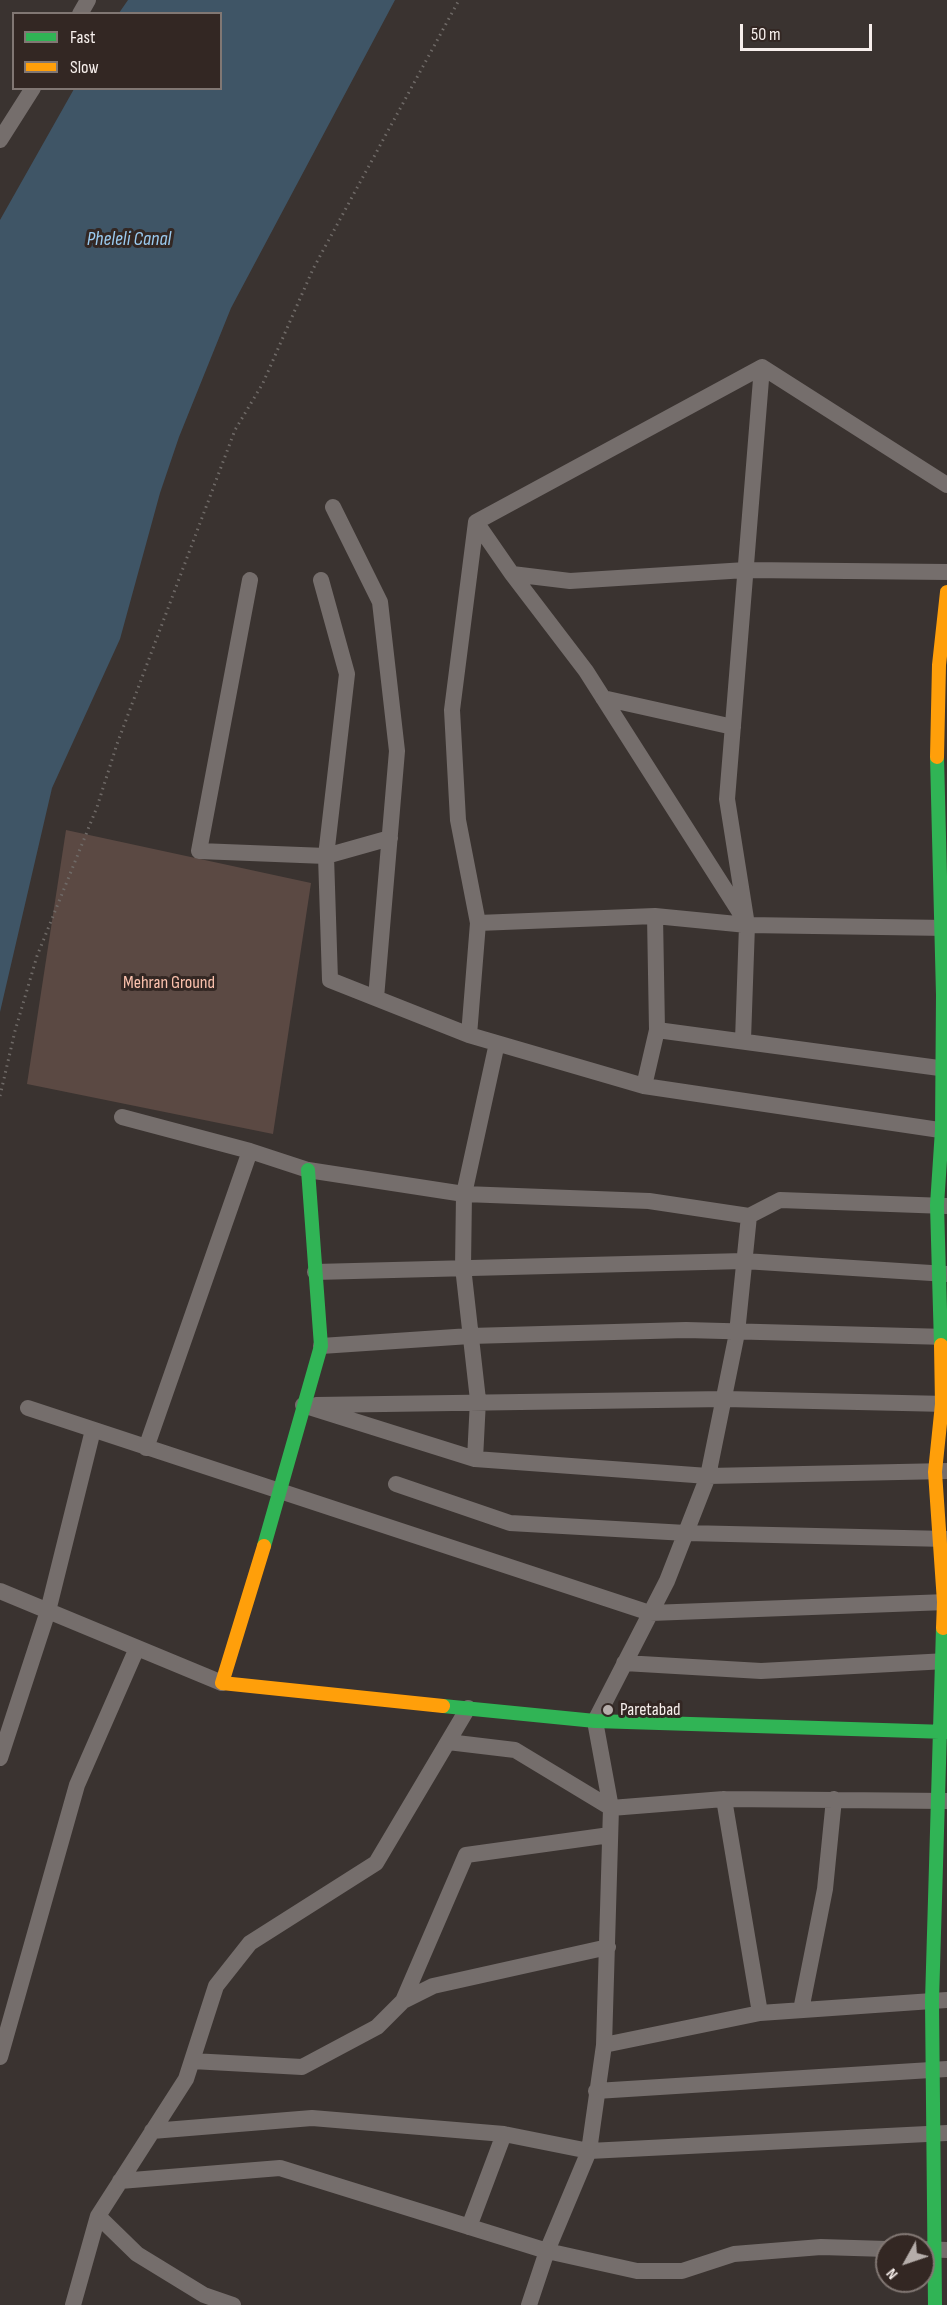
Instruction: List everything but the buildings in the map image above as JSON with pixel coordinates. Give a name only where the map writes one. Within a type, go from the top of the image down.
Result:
[{"type":"street","points":[[0,140],[32,90]]},
{"type":"street","points":[[762,367],[947,485]]},
{"type":"street","points":[[476,522],[762,367]]},
{"type":"street","points":[[743,1040],[747,925],[727,799],[762,367]]},
{"type":"street","points":[[333,507],[380,602],[398,752],[376,998]]},
{"type":"street","points":[[476,522],[512,574],[586,671],[747,925]]},
{"type":"street","points":[[469,1035],[478,923],[459,820],[452,710],[476,522]]},
{"type":"street","points":[[512,574],[570,581],[746,570],[947,572]]},
{"type":"street","points":[[250,580],[199,851],[326,856],[390,838]]},
{"type":"street","points":[[321,580],[347,674],[326,856],[330,980],[469,1035],[645,1086],[944,1130]]},
{"type":"street","points":[[935,2249],[941,2133],[939,2000],[946,1602],[941,1471],[944,1404],[942,1206],[945,995],[942,739],[947,592]]},
{"type":"street","points":[[603,698],[733,727]]},
{"type":"street","points":[[478,923],[655,916],[747,925],[943,928]]},
{"type":"street","points":[[645,1086],[657,1030],[655,916]]},
{"type":"street","points":[[657,1030],[944,1069]]},
{"type":"street","points":[[475,1459],[478,1400],[463,1267],[464,1194],[497,1043]]},
{"type":"street","points":[[122,1117],[250,1151],[308,1170],[464,1194],[649,1201],[748,1216],[780,1200],[942,1206]]},
{"type":"street","points":[[146,1448],[250,1151]]},
{"type":"street","points":[[222,1683],[280,1492],[321,1346],[308,1170]]},
{"type":"street","points":[[529,2305],[547,2251],[589,2151],[604,2045],[611,1808],[595,1720],[667,1581],[708,1476],[737,1333],[748,1216]]},
{"type":"street","points":[[315,1272],[744,1261],[944,1274]]},
{"type":"street","points":[[321,1346],[470,1336],[686,1330],[944,1337]]},
{"type":"street","points":[[303,1405],[478,1400],[725,1399],[944,1404]]},
{"type":"street","points":[[303,1405],[475,1459],[708,1476],[941,1471]]},
{"type":"street","points":[[28,1408],[650,1613],[946,1602]]},
{"type":"street","points":[[0,1758],[48,1611],[93,1430]]},
{"type":"street","points":[[396,1484],[510,1523],[686,1533],[943,1539]]},
{"type":"street","points":[[0,1591],[222,1683],[595,1720],[944,1732]]},
{"type":"street","points":[[0,2057],[77,1785],[137,1648]]},
{"type":"street","points":[[624,1663],[761,1671],[945,1661]]},
{"type":"street","points":[[73,2305],[98,2216],[186,2079],[216,1986],[250,1942],[376,1863],[468,1708]]},
{"type":"street","points":[[448,1742],[515,1750],[611,1808],[724,1799],[942,1801]]},
{"type":"street","points":[[724,1799],[760,2013]]},
{"type":"street","points":[[801,2010],[825,1889],[834,1799]]},
{"type":"street","points":[[403,2001],[466,1855],[610,1835]]},
{"type":"street","points":[[192,2061],[302,2067],[376,2027],[403,2001],[433,1986],[608,1947]]},
{"type":"street","points":[[604,2045],[760,2013],[939,2000]]},
{"type":"street","points":[[596,2091],[941,2070]]},
{"type":"street","points":[[152,2131],[312,2118],[504,2134],[589,2151],[673,2149],[941,2133]]},
{"type":"street","points":[[469,2227],[504,2134]]},
{"type":"street","points":[[120,2181],[280,2168],[547,2251],[637,2271],[682,2271],[734,2254],[821,2247],[875,2249]]},
{"type":"street","points":[[98,2216],[137,2254],[204,2295],[233,2305]]},
{"type":"path","points":[[0,1096],[15,1031],[37,956],[97,807],[117,744],[235,430],[263,383],[313,268],[459,0]]},
{"type":"green space","name":"Mehran Ground","points":[[66,830],[311,883],[273,1134],[27,1084]]},
{"type":"water","name":"Pheleli Canal","points":[[128,0],[395,0],[231,308],[179,437],[160,493],[120,639],[52,788],[0,1012],[0,220],[73,90],[222,90],[222,12],[120,12]]},
{"type":"traffic: fast","points":[[937,757],[943,995],[942,1130],[937,1205],[941,1345]]},
{"type":"traffic: fast","points":[[264,1546],[321,1346],[308,1170]]},
{"type":"traffic: fast","points":[[935,2305],[932,2001],[943,1628]]},
{"type":"traffic: fast","points":[[443,1706],[595,1721],[947,1732]]},
{"type":"traffic: slow","points":[[937,757],[939,665],[947,592]]},
{"type":"traffic: slow","points":[[941,1345],[942,1404],[935,1472],[944,1602],[943,1628]]},
{"type":"traffic: slow","points":[[264,1546],[222,1683],[443,1706]]},
{"type":"place","name":"Paretabad","points":[[608,1710]]}]
